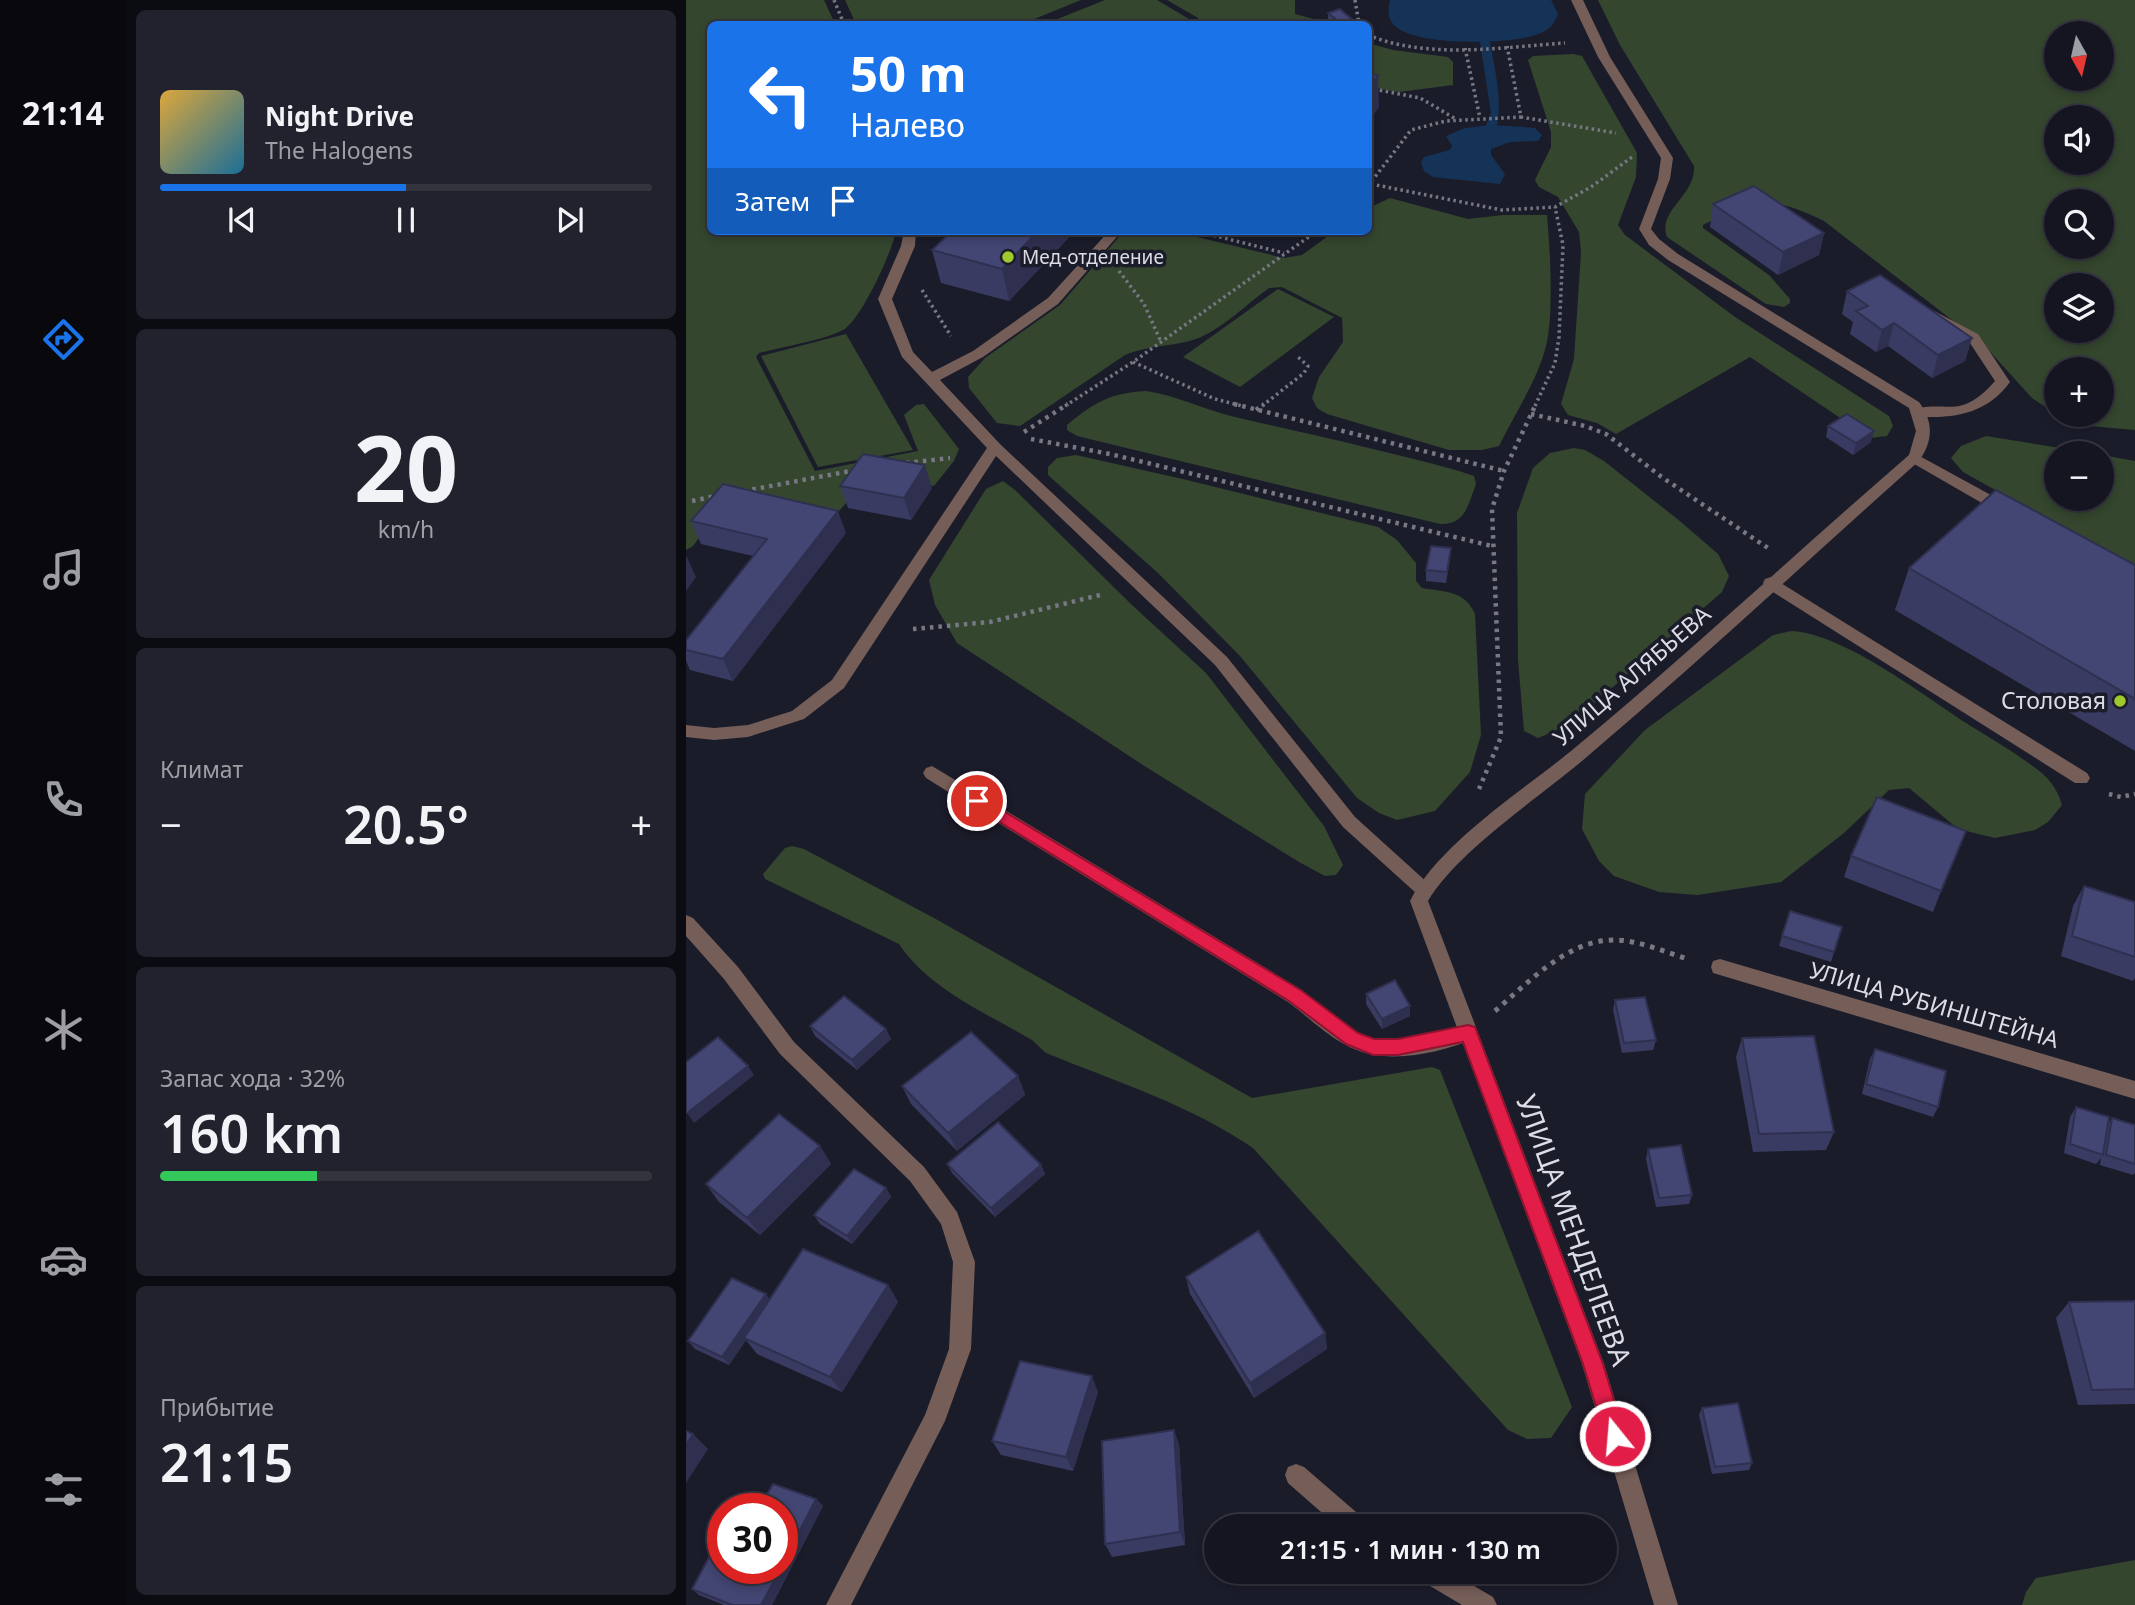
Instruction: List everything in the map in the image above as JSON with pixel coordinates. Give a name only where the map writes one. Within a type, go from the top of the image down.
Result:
[{"type":"street","points":[[1577,0],[1597,45],[1667,158],[1664,179],[1644,229],[1654,242],[1673,257],[1917,408],[1957,412],[1984,403],[2003,382],[1973,337],[1926,311]]},
{"type":"street","points":[[909,235],[908,246],[885,299],[907,354],[995,447],[1222,662],[1349,822],[1423,889]]},
{"type":"street","points":[[931,379],[978,354],[1053,301],[1112,235]]},
{"type":"street","points":[[1917,408],[1924,439],[1914,458],[2019,517]]},
{"type":"street","points":[[686,731],[714,734],[748,731],[799,715],[838,684],[995,447]]},
{"type":"street","name":"УЛИЦА АЛЯБЬЕВА","points":[[1423,889],[1448,863],[1581,752],[1914,458]]},
{"type":"street","points":[[1772,583],[2081,778]]},
{"type":"street","points":[[932,773],[1296,996],[1352,1038],[1373,1047],[1398,1047],[1468,1033]]},
{"type":"street","name":"УЛИЦА МЕНДЕЛЕЕВА","points":[[1423,889],[1419,901],[1593,1364],[1666,1605]]},
{"type":"street","points":[[686,923],[731,973],[787,1048],[917,1174],[950,1219],[964,1262],[960,1349],[952,1373],[934,1421],[838,1605]]},
{"type":"street","name":"УЛИЦА РУБИНШТЕЙНА","points":[[1720,967],[2135,1090]]},
{"type":"street","points":[[1296,1475],[1341,1514]]},
{"type":"street","points":[[1449,1584],[1485,1605]]},
{"type":"path","points":[[834,0],[843,21]]},
{"type":"path","points":[[1355,0],[1358,21]]},
{"type":"path","points":[[1372,36],[1405,46],[1465,48],[1597,45]]},
{"type":"path","points":[[1507,46],[1521,117]]},
{"type":"path","points":[[1465,48],[1479,118]]},
{"type":"path","points":[[1372,89],[1420,98],[1457,120]]},
{"type":"path","points":[[1372,182],[1410,130],[1457,120],[1521,117],[1657,139]]},
{"type":"path","points":[[1372,185],[1502,209],[1555,207],[1591,187],[1657,139]]},
{"type":"path","points":[[1475,800],[1502,737],[1492,509],[1504,471],[1555,363],[1559,337],[1563,245],[1555,207]]},
{"type":"path","points":[[1211,235],[1285,254]]},
{"type":"path","points":[[1017,436],[1133,362],[1311,235]]},
{"type":"path","points":[[1095,254],[1115,267],[1135,289],[1152,315],[1161,342]]},
{"type":"path","points":[[916,280],[951,336],[978,354]]},
{"type":"path","points":[[1256,411],[1304,373],[1308,366],[1306,361],[1298,358]]},
{"type":"path","points":[[1133,362],[1215,399],[1504,471]]},
{"type":"path","points":[[1531,414],[1585,426],[1606,435],[1663,478],[1792,564]]},
{"type":"path","points":[[1307,501],[1492,546]]},
{"type":"path","points":[[877,627],[915,629],[990,622],[1088,599],[1137,582]]},
{"type":"path","points":[[1468,1033],[1546,970],[1573,951],[1596,941],[1617,940],[1720,967]]},
{"type":"green space","points":[[686,0],[824,0],[834,21],[707,21],[707,235],[895,235],[875,285],[850,324],[836,333],[759,353],[756,357],[815,471],[918,451],[904,415],[916,405],[924,404],[959,449],[954,461],[934,486],[870,475],[840,510],[828,516],[724,504],[693,546],[686,550]]},
{"type":"green space","points":[[845,0],[1081,0],[1029,21],[855,21]]},
{"type":"green space","points":[[1105,0],[1157,0],[1190,21],[1052,21]]},
{"type":"green space","points":[[1167,0],[1295,0],[1295,14],[1317,21],[1200,21]]},
{"type":"green space","points":[[1598,0],[2135,0],[2135,430],[2101,427],[2114,427],[2114,357],[2044,357],[2044,406],[2032,398],[1983,344],[1824,221],[1785,205],[1764,202],[1733,209],[1703,225],[1703,228],[1769,275],[1790,299],[1790,303],[1784,307],[1766,304],[1667,237],[1667,219],[1689,186],[1694,166],[1620,45]]},
{"type":"green space","points":[[1372,44],[1393,50],[1448,57],[1453,62],[1453,85],[1399,92],[1372,88]]},
{"type":"green space","points":[[1533,56],[1582,56],[1637,153],[1636,177],[1618,225],[1625,235],[1735,317],[1889,416],[1893,426],[1887,436],[1870,438],[1750,357],[1616,434],[1597,423],[1568,415],[1561,404],[1574,359],[1581,252],[1579,232],[1558,197],[1539,187],[1535,180],[1551,147],[1551,132],[1528,60]]},
{"type":"green space","points":[[1390,198],[1468,219],[1503,215],[1547,215],[1551,292],[1548,336],[1534,378],[1499,446],[1482,450],[1449,450],[1327,414],[1317,408],[1312,398],[1319,377],[1343,342],[1342,318],[1282,287],[1269,288],[1227,321],[1201,337],[1125,355],[1020,426],[997,423],[969,388],[968,377],[985,358],[1060,305],[1121,235],[1189,235],[1284,258],[1302,255],[1330,235],[1372,235],[1372,207]]},
{"type":"green space","points":[[1278,289],[1334,317],[1240,387],[1183,357]]},
{"type":"green space","points":[[846,334],[913,450],[818,467],[761,356]]},
{"type":"green space","points":[[1146,391],[1227,415],[1459,471],[1474,476],[1476,484],[1461,517],[1440,524],[1077,436],[1067,430],[1067,425],[1104,400]]},
{"type":"green space","points":[[1986,436],[2044,445],[2044,511],[2114,511],[2114,457],[2135,461],[2135,568],[1963,472],[1951,458],[1961,446]]},
{"type":"green space","points":[[1574,448],[1585,450],[1604,461],[1681,522],[1718,554],[1729,576],[1722,592],[1590,707],[1555,731],[1538,738],[1524,731],[1518,660],[1517,513],[1533,468],[1550,453]]},
{"type":"green space","points":[[1076,455],[1378,527],[1397,540],[1416,563],[1416,581],[1422,588],[1460,596],[1475,614],[1481,735],[1470,772],[1435,811],[1397,820],[1379,813],[1357,798],[1240,656],[1158,573],[1048,475],[1048,467],[1057,458]]},
{"type":"green space","points":[[1003,481],[1206,673],[1324,826],[1343,865],[1336,875],[1325,876],[1299,862],[1146,767],[957,643],[935,605],[929,580],[986,489]]},
{"type":"green space","points":[[1791,631],[1834,642],[1905,682],[2038,770],[2053,786],[2062,805],[2048,822],[2035,830],[1995,838],[1958,829],[1909,788],[1889,790],[1844,833],[1781,882],[1698,895],[1659,892],[1614,876],[1599,861],[1582,829],[1585,794],[1645,730],[1773,635]]},
{"type":"green space","points":[[792,846],[804,849],[934,918],[1252,1098],[1432,1067],[1440,1070],[1572,1407],[1551,1438],[1527,1439],[1508,1430],[1253,1148],[1179,1107],[1046,1053],[1032,1040],[942,987],[911,960],[899,944],[765,879],[763,874],[785,848]]},
{"type":"green space","points":[[2135,1560],[2135,1605],[2022,1605],[2026,1592],[2036,1578]]},
{"type":"water","points":[[1390,0],[1551,0],[1558,14],[1547,30],[1528,37],[1465,42],[1422,37],[1405,32],[1390,19]]},
{"type":"water","points":[[1492,125],[1535,128],[1542,135],[1538,141],[1510,142],[1491,149],[1491,155],[1505,174],[1500,184],[1433,177],[1424,171],[1421,162],[1424,157],[1450,150],[1452,146],[1446,136],[1465,128]]},
{"type":"building","points":[[1340,9],[1354,21],[1338,21],[1328,13]]},
{"type":"building","points":[[1754,186],[1824,233],[1783,252],[1713,204]]},
{"type":"building","points":[[948,235],[1034,235],[1002,269],[932,250]]},
{"type":"building","points":[[1880,275],[1972,338],[1938,355],[1894,323],[1882,330],[1856,311],[1868,306],[1847,291]]},
{"type":"building","points":[[1847,414],[1874,431],[1856,443],[1828,426]]},
{"type":"building","points":[[863,454],[925,465],[904,498],[840,486]]},
{"type":"building","points":[[723,484],[838,511],[723,659],[686,650],[686,640],[767,539],[691,521]]},
{"type":"building","points":[[1996,490],[2135,565],[2135,699],[1909,568]]},
{"type":"building","points":[[1431,546],[1451,548],[1447,572],[1426,570]]},
{"type":"building","points":[[1877,797],[1966,831],[1941,891],[1851,856]]},
{"type":"building","points":[[2084,886],[2135,902],[2135,957],[2072,936]]},
{"type":"building","points":[[1790,911],[1842,927],[1834,952],[1782,936]]},
{"type":"building","points":[[1395,980],[1410,1006],[1382,1019],[1366,994]]},
{"type":"building","points":[[844,996],[886,1029],[852,1060],[810,1026]]},
{"type":"building","points":[[1645,997],[1656,1040],[1624,1043],[1615,1000]]},
{"type":"building","points":[[971,1032],[1018,1076],[948,1133],[902,1086]]},
{"type":"building","points":[[1814,1036],[1834,1132],[1759,1134],[1742,1038]]},
{"type":"building","points":[[718,1037],[748,1066],[687,1113],[686,1062]]},
{"type":"building","points":[[1875,1049],[1946,1071],[1938,1107],[1866,1084]]},
{"type":"building","points":[[2076,1107],[2109,1117],[2103,1155],[2070,1144]]},
{"type":"building","points":[[779,1114],[820,1146],[747,1218],[706,1184]]},
{"type":"building","points":[[2112,1118],[2135,1125],[2135,1164],[2106,1155]]},
{"type":"building","points":[[998,1122],[1041,1165],[991,1208],[947,1164]]},
{"type":"building","points":[[1681,1145],[1692,1195],[1659,1198],[1648,1149]]},
{"type":"building","points":[[854,1169],[886,1188],[847,1236],[814,1215]]},
{"type":"building","points":[[1258,1231],[1325,1333],[1250,1383],[1186,1277]]},
{"type":"building","points":[[803,1249],[888,1285],[830,1377],[744,1338]]},
{"type":"building","points":[[732,1278],[766,1294],[722,1357],[688,1341]]},
{"type":"building","points":[[2135,1301],[2135,1389],[2092,1390],[2069,1302]]},
{"type":"building","points":[[1020,1361],[1092,1376],[1066,1457],[992,1441]]},
{"type":"building","points":[[1738,1403],[1752,1463],[1715,1467],[1702,1408]]},
{"type":"building","points":[[1174,1430],[1180,1532],[1105,1544],[1102,1441]]},
{"type":"building","points":[[686,1431],[693,1434],[686,1445]]},
{"type":"building","points":[[773,1484],[816,1499],[798,1534],[798,1493],[768,1493]]},
{"type":"building","points":[[707,1561],[707,1584],[772,1584],[761,1605],[732,1605],[692,1589]]},
{"type":"waterway","points":[[1484,142],[1496,113],[1485,42]]},
{"type":"place","name":"Мед-отделение","points":[[1008,257]]},
{"type":"place","name":"Столовая","points":[[2120,701]]},
{"type":"route","points":[[977,801],[1296,996],[1352,1038],[1373,1047],[1398,1047],[1468,1033],[1593,1364],[1615,1436]]}]
